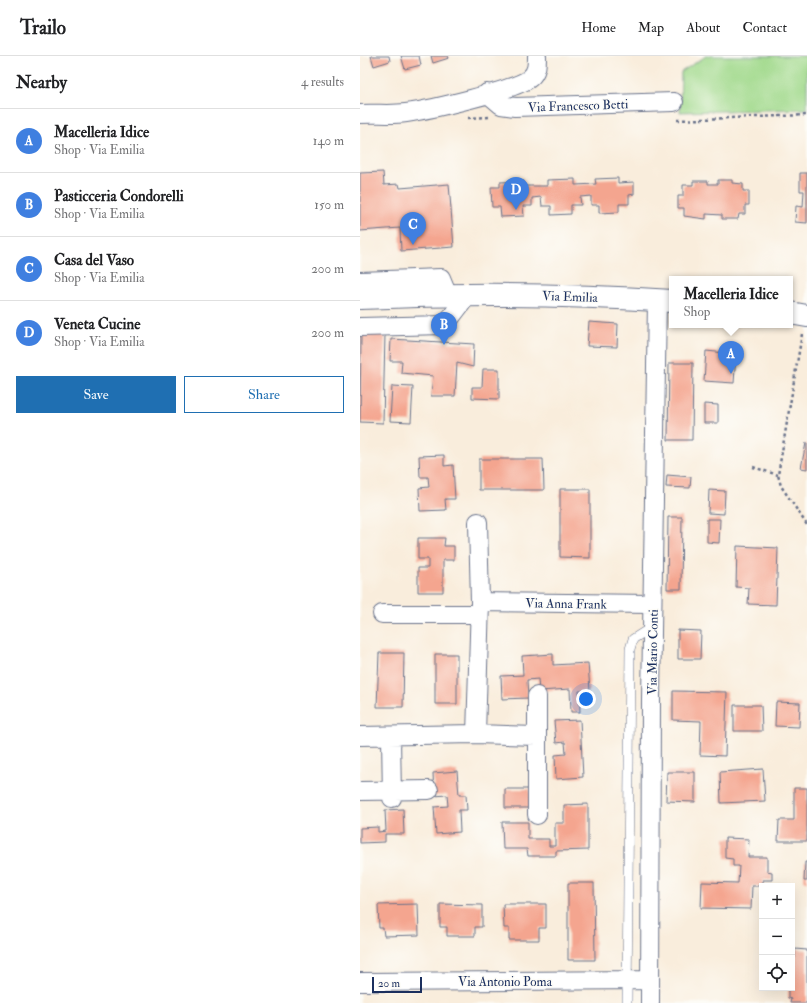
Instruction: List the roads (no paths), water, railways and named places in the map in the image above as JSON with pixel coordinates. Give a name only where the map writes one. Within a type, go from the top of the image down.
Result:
[{"type":"main road","name":"Via Emilia","points":[[360,298],[458,295],[573,296],[664,301]]},
{"type":"street","name":"Via Francesco Betti","points":[[360,114],[405,113],[521,84],[531,78],[537,68],[537,56]]},
{"type":"street","name":"Via Francesco Betti","points":[[487,93],[501,105],[515,107],[674,102]]},
{"type":"street","points":[[360,280],[441,278],[458,295],[445,325],[360,327]]},
{"type":"street","name":"Via Mario Conti","points":[[650,1003],[652,604],[664,301]]},
{"type":"street","points":[[476,734],[480,608],[478,522]]},
{"type":"street","name":"Via Anna Frank","points":[[382,614],[480,608],[652,604]]},
{"type":"street","points":[[537,696],[537,814]]},
{"type":"street","points":[[360,736],[476,734],[536,736]]},
{"type":"street","points":[[391,736],[392,794]]},
{"type":"street","points":[[360,791],[392,794],[429,790]]},
{"type":"street","name":"Via Antonio Poma","points":[[360,982],[649,980]]},
{"type":"lane","points":[[627,1003],[630,649],[633,639],[652,627]]},
{"type":"place","name":"Veneta Cucine","points":[[516,210]]},
{"type":"place","name":"Casa del Vaso","points":[[413,245]]},
{"type":"place","name":"Pasticceria Condorelli","points":[[444,345]]},
{"type":"place","name":"Macelleria Idice","points":[[731,374]]}]
